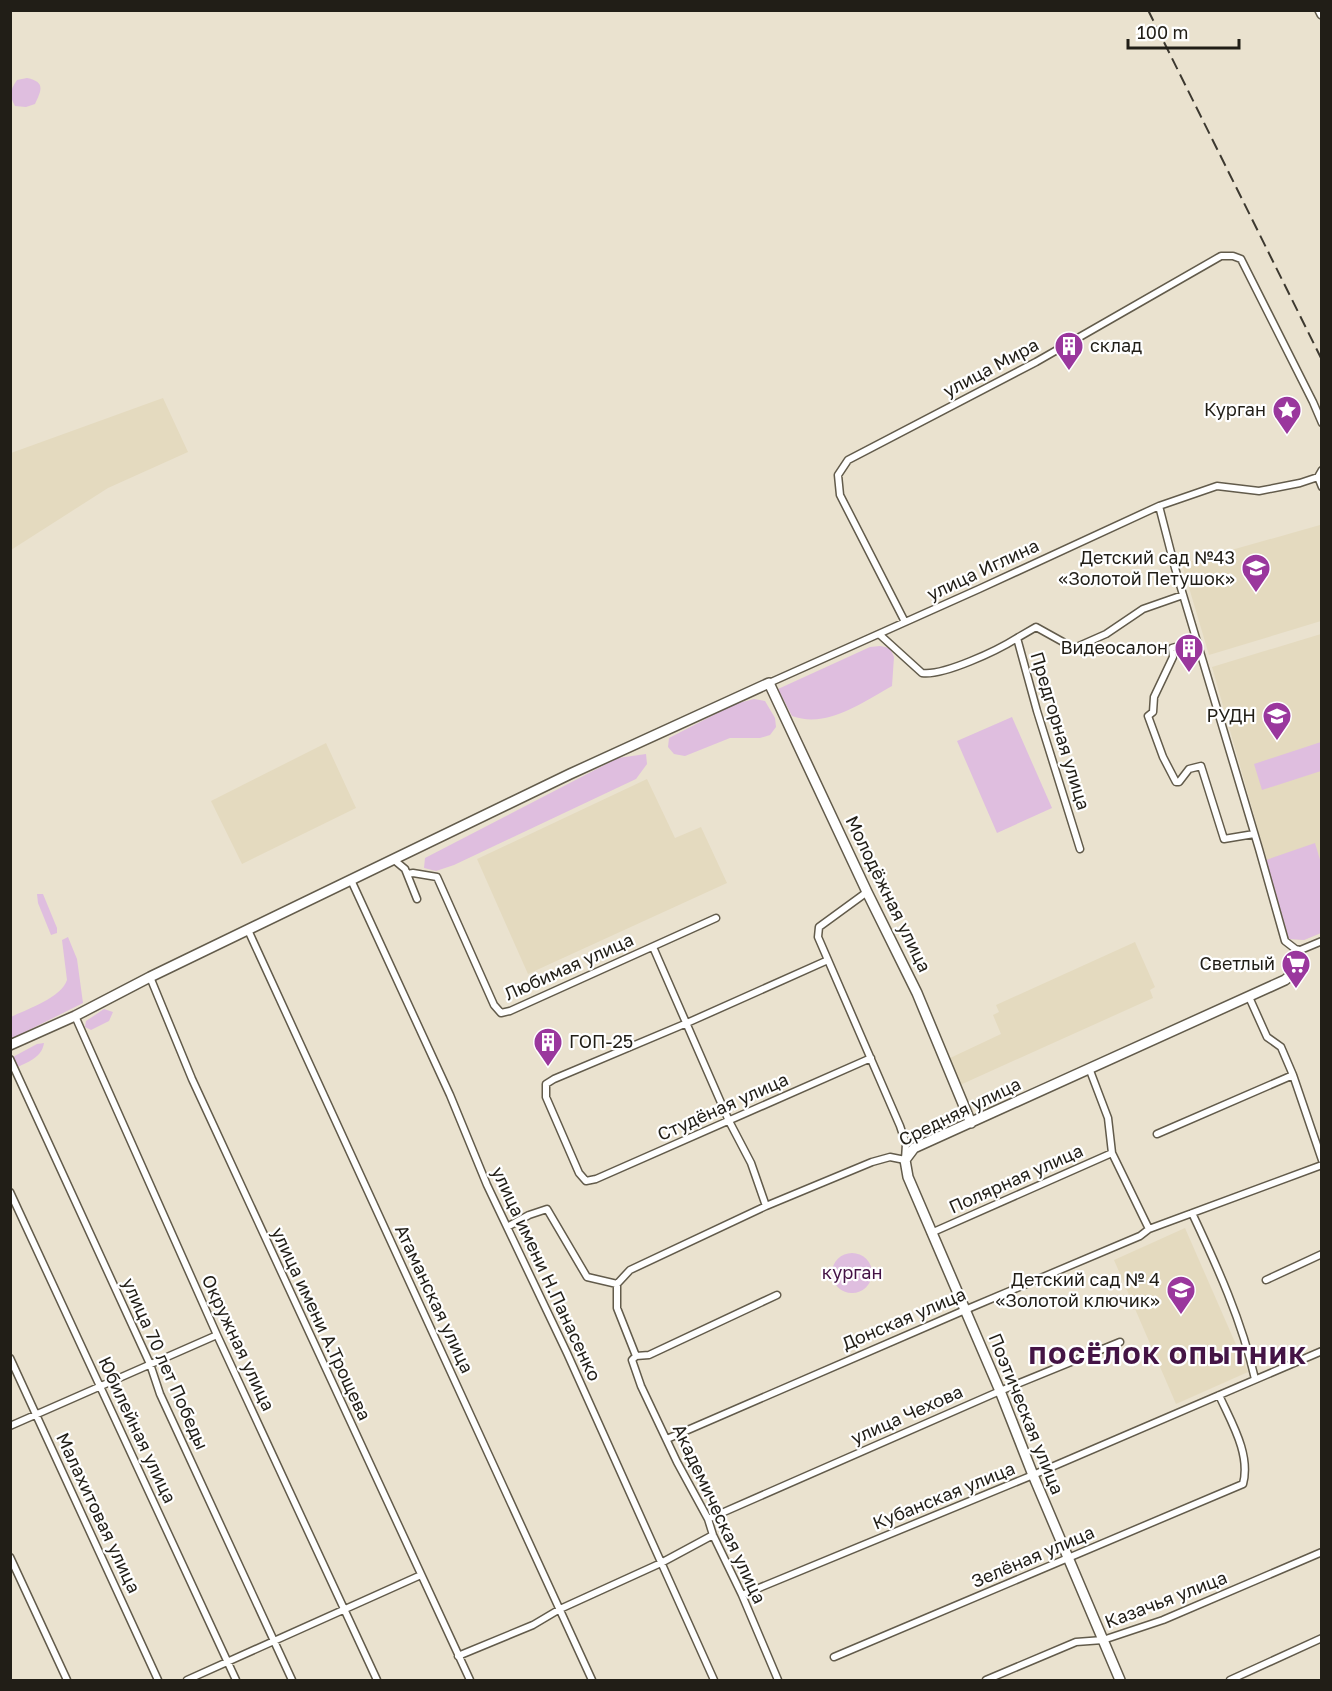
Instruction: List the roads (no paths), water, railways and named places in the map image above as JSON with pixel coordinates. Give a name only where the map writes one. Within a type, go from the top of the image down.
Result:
[{"type":"street","name":"улица Мира","points":[[905,622],[840,495],[838,475],[848,460],[1036,362],[1221,256],[1233,256],[1240,259],[1322,423]]},
{"type":"street","points":[[1322,470],[1318,477],[1322,487]]},
{"type":"street","name":"улица Иглина","points":[[768,683],[1159,506],[1217,486],[1259,491],[1318,477]]},
{"type":"street","points":[[1159,506],[1284,941],[1298,951],[1322,941]]},
{"type":"street","points":[[1017,638],[1036,627],[1072,649],[1106,634],[1143,609],[1183,595]]},
{"type":"street","name":"Предгорная улица","points":[[879,634],[922,673],[932,675],[980,657],[1017,638],[1080,849]]},
{"type":"street","points":[[1197,641],[1173,648],[1173,657],[1154,697],[1153,712],[1148,716],[1163,758],[1176,782],[1179,782],[1189,769],[1201,766],[1224,839],[1254,834]]},
{"type":"street","points":[[10,1045],[75,1016],[150,977],[570,774],[768,683]]},
{"type":"street","name":"Молодёжная улица","points":[[768,683],[917,993],[971,1123]]},
{"type":"street","points":[[393,859],[407,874],[417,899]]},
{"type":"street","name":"Любимая улица","points":[[407,874],[437,877],[494,1005],[501,1013],[510,1011],[716,918]]},
{"type":"street","name":"улица имени Н.Панасенко","points":[[351,880],[714,1680]]},
{"type":"street","points":[[867,892],[819,927],[818,937],[906,1144],[905,1160]]},
{"type":"street","name":"Атаманская улица","points":[[248,930],[592,1680]]},
{"type":"street","points":[[653,947],[729,1121],[751,1163],[766,1206]]},
{"type":"street","name":"Средняя улица","points":[[617,1284],[630,1270],[766,1206],[872,1162],[890,1157],[905,1160],[914,1148],[1284,980],[1291,975],[1298,951]]},
{"type":"street","points":[[687,1023],[828,960]]},
{"type":"street","name":"улица имени А.Трощева","points":[[150,977],[192,1079],[470,1680]]},
{"type":"street","points":[[1249,997],[1267,1037],[1281,1047],[1293,1075],[1322,1162]]},
{"type":"street","name":"Окружная улица","points":[[75,1016],[217,1335],[377,1680]]},
{"type":"street","name":"Студёная улица","points":[[687,1023],[546,1084],[546,1096],[579,1173],[586,1181],[596,1179],[871,1058]]},
{"type":"street","name":"улица 70 лет Победы","points":[[10,1059],[150,1364],[160,1394],[292,1680]]},
{"type":"street","points":[[1089,1068],[1108,1118],[1112,1153],[1149,1229]]},
{"type":"street","points":[[1157,1134],[1293,1075]]},
{"type":"street","name":"Полярная улица","points":[[931,1233],[1112,1153]]},
{"type":"street","name":"Поэтическая улица","points":[[905,1160],[908,1177],[931,1233],[1000,1391],[1120,1680]]},
{"type":"street","name":"Донская улица","points":[[667,1439],[1140,1236],[1149,1229],[1322,1162]]},
{"type":"street","name":"Юбилейная улица","points":[[10,1192],[236,1680]]},
{"type":"street","points":[[507,1227],[529,1215],[547,1209],[587,1277],[617,1284]]},
{"type":"street","points":[[1192,1213],[1231,1302],[1249,1353],[1255,1379]]},
{"type":"street","points":[[1266,1281],[1322,1254]]},
{"type":"street","name":"Академическая улица","points":[[617,1284],[617,1308],[641,1386],[676,1462],[708,1519],[712,1535],[742,1595],[778,1680]]},
{"type":"street","points":[[634,1358],[649,1355],[777,1295]]},
{"type":"street","points":[[10,1426],[217,1335]]},
{"type":"street","name":"улица Чехова","points":[[708,1519],[1000,1391],[1120,1342]]},
{"type":"street","name":"Кубанская улица","points":[[742,1595],[1034,1475],[1322,1351]]},
{"type":"street","name":"Малахитовая улица","points":[[10,1358],[158,1680]]},
{"type":"street","name":"Зелёная улица","points":[[834,1657],[1244,1484],[1246,1475],[1244,1456],[1219,1395]]},
{"type":"street","points":[[458,1656],[525,1628],[560,1609],[661,1563],[712,1535]]},
{"type":"street","name":"Казачья улица","points":[[986,1680],[1076,1642],[1103,1640],[1163,1620],[1322,1552]]},
{"type":"street","points":[[10,1557],[68,1680]]},
{"type":"street","points":[[188,1680],[421,1575]]},
{"type":"street","points":[[1230,1680],[1322,1638]]},
{"type":"railway","points":[[1148,10],[1322,360]]},
{"type":"place","name":"склад","points":[[1069,372]]},
{"type":"place","name":"Курган","points":[[1287,436]]},
{"type":"place","name":"Детский сад №43 «Золотой Петушок»","points":[[1256,594]]},
{"type":"place","name":"Видеосалон","points":[[1189,674]]},
{"type":"place","name":"РУДН","points":[[1277,742]]},
{"type":"place","name":"Светлый","points":[[1296,990]]},
{"type":"place","name":"ГОП-25","points":[[548,1068]]},
{"type":"place","name":"Детский сад № 4 «Золотой ключик»","points":[[1181,1316]]},
{"type":"district","name":"ПОСЁЛОК ОПЫТНИК","points":[[1168,1356]]},
{"type":"park label","name":"курган","points":[[852,1273]]}]
